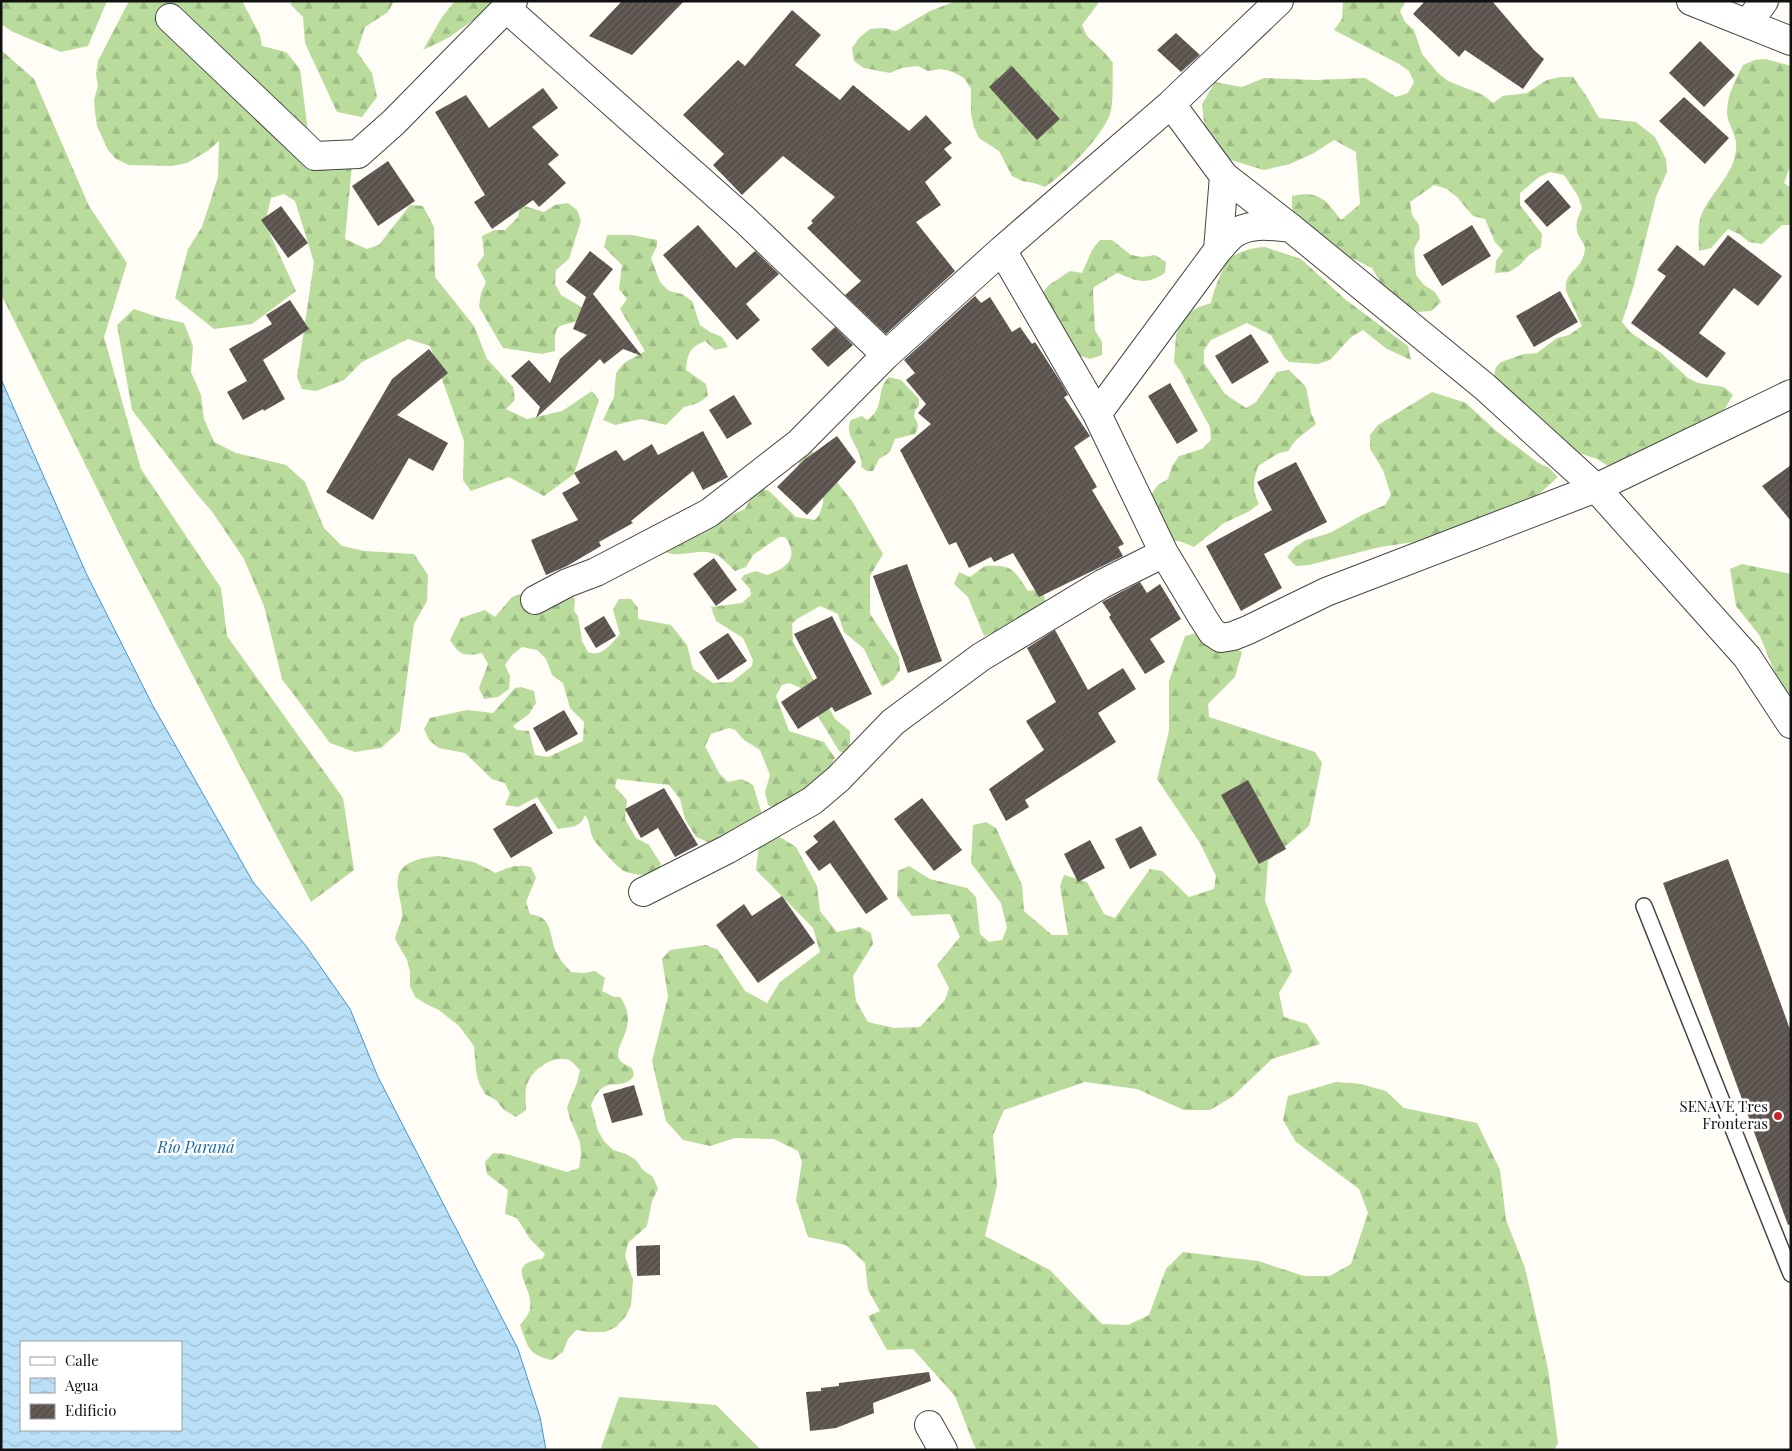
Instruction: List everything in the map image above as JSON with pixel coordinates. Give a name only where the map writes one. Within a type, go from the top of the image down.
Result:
[{"type":"street","points":[[535,600],[567,583],[596,572],[709,514],[799,443],[886,355],[1002,250],[1171,104],[1279,1]]},
{"type":"street","points":[[1690,1],[1791,41]]},
{"type":"street","points":[[1748,23],[1764,1]]},
{"type":"street","points":[[170,18],[315,156],[358,154],[394,122],[510,5],[745,220],[886,355]]},
{"type":"street","points":[[1171,104],[1224,176],[1291,228],[1485,387],[1596,488],[1748,657],[1791,724]]},
{"type":"street","points":[[1218,250],[1224,176]]},
{"type":"street","points":[[1097,414],[1218,250],[1233,235],[1256,226],[1291,228]]},
{"type":"street","points":[[1002,250],[1097,414],[1164,553],[1212,632],[1221,638],[1233,636],[1326,592],[1596,488],[1791,394]]},
{"type":"street","points":[[643,892],[728,849],[812,801],[838,779],[893,722],[981,657],[1102,584],[1164,553]]},
{"type":"street","points":[[930,1425],[943,1450]]},
{"type":"lane","points":[[1644,906],[1791,1274]]},
{"type":"green space","points":[[1,1],[107,1],[88,46],[61,52],[13,32],[1,24]]},
{"type":"green space","points":[[129,1],[242,1],[260,35],[262,46],[286,52],[300,69],[308,132],[352,164],[345,239],[367,249],[379,245],[410,205],[423,206],[434,227],[435,277],[474,326],[487,359],[513,387],[515,400],[506,409],[527,419],[562,411],[592,391],[599,400],[574,474],[544,496],[509,477],[471,491],[463,480],[464,441],[430,346],[408,339],[362,362],[344,380],[316,391],[302,389],[297,377],[314,262],[295,201],[284,194],[271,198],[265,223],[296,291],[252,324],[214,329],[175,298],[188,249],[202,227],[218,177],[219,141],[209,150],[187,163],[172,166],[129,165],[116,159],[108,150],[97,126],[94,100],[98,86],[96,74],[98,61]]},
{"type":"green space","points":[[293,1],[394,1],[388,12],[365,27],[357,52],[372,73],[377,97],[362,117],[337,112],[305,43],[303,17],[290,4]]},
{"type":"green space","points":[[455,1],[500,1],[448,38],[423,50],[442,17]]},
{"type":"green space","points":[[956,1],[1100,1],[1082,25],[1087,36],[1113,63],[1110,114],[1091,144],[1045,187],[1022,181],[1012,176],[999,151],[979,138],[971,114],[971,89],[964,78],[953,72],[941,69],[928,71],[918,66],[901,68],[890,73],[864,68],[854,61],[852,48],[859,38],[870,29],[883,28],[896,31],[930,11]]},
{"type":"green space","points":[[1343,1],[1406,1],[1400,11],[1405,22],[1414,30],[1422,54],[1438,73],[1448,81],[1483,95],[1493,103],[1503,96],[1527,93],[1547,80],[1573,77],[1599,118],[1636,122],[1655,137],[1666,159],[1667,172],[1656,197],[1634,285],[1622,322],[1630,332],[1660,352],[1688,378],[1698,383],[1724,387],[1733,395],[1720,417],[1696,431],[1669,438],[1628,464],[1615,467],[1608,466],[1597,459],[1573,451],[1546,432],[1537,415],[1493,379],[1496,367],[1501,362],[1524,354],[1537,353],[1557,338],[1569,335],[1582,326],[1566,291],[1566,285],[1569,276],[1581,262],[1585,252],[1577,228],[1582,208],[1578,196],[1564,175],[1550,172],[1539,177],[1520,193],[1520,205],[1542,234],[1541,247],[1509,272],[1495,273],[1496,261],[1503,251],[1495,242],[1485,219],[1473,216],[1457,197],[1447,189],[1434,185],[1410,202],[1412,215],[1419,225],[1420,238],[1414,249],[1416,275],[1424,285],[1435,292],[1441,302],[1431,311],[1419,312],[1405,307],[1384,292],[1372,268],[1315,240],[1292,209],[1292,196],[1309,194],[1326,202],[1341,220],[1360,204],[1356,152],[1334,140],[1314,153],[1290,164],[1264,170],[1214,155],[1205,131],[1202,104],[1215,82],[1242,87],[1264,78],[1314,80],[1365,78],[1396,97],[1408,93],[1414,82],[1409,71],[1334,30],[1342,19]]},
{"type":"green space","points":[[1,50],[34,79],[89,206],[127,263],[104,337],[141,469],[221,588],[227,636],[343,798],[354,870],[311,902],[129,553],[1,294]]},
{"type":"green space","points":[[1766,59],[1791,66],[1791,164],[1784,183],[1791,188],[1791,225],[1782,225],[1762,244],[1749,242],[1739,234],[1728,229],[1711,248],[1699,251],[1700,217],[1727,175],[1736,149],[1727,112],[1730,93],[1743,65],[1755,60]]},
{"type":"green space","points":[[568,203],[577,210],[581,221],[569,259],[556,270],[555,284],[561,295],[583,308],[579,321],[565,324],[558,328],[555,336],[555,351],[542,354],[503,348],[479,307],[481,293],[486,282],[477,265],[484,255],[482,236],[494,230],[505,230],[518,217],[521,205],[544,212],[555,205]]},
{"type":"green space","points":[[607,235],[632,235],[657,240],[657,246],[651,258],[660,282],[669,291],[682,294],[692,301],[700,325],[722,337],[728,347],[715,350],[705,341],[690,351],[686,370],[706,384],[708,396],[698,403],[684,407],[666,425],[641,419],[615,425],[603,420],[614,397],[616,373],[624,363],[645,351],[620,309],[627,299],[619,289],[622,265],[604,247]]},
{"type":"green space","points":[[1100,240],[1112,240],[1131,255],[1143,257],[1155,255],[1166,262],[1165,273],[1152,280],[1136,280],[1117,273],[1094,287],[1095,330],[1102,342],[1102,355],[1090,359],[1078,355],[1070,345],[1067,332],[1040,296],[1049,285],[1070,271],[1082,273],[1092,250]]},
{"type":"green space","points":[[1265,247],[1301,259],[1346,300],[1408,346],[1411,360],[1387,349],[1363,330],[1350,338],[1330,360],[1318,364],[1289,362],[1271,335],[1247,323],[1211,340],[1204,350],[1204,363],[1225,394],[1246,408],[1256,402],[1277,372],[1289,370],[1306,387],[1311,413],[1316,424],[1296,440],[1288,451],[1279,453],[1258,466],[1254,485],[1259,504],[1248,512],[1224,523],[1194,547],[1169,539],[1150,496],[1158,485],[1168,479],[1172,466],[1179,456],[1202,449],[1211,440],[1210,427],[1174,362],[1176,335],[1188,313],[1211,303],[1224,267],[1230,258],[1246,250]]},
{"type":"green space","points":[[134,309],[184,323],[193,346],[191,372],[201,395],[204,419],[214,442],[236,453],[286,465],[305,482],[324,528],[342,546],[365,551],[414,554],[428,575],[427,601],[414,624],[400,731],[381,748],[355,752],[330,743],[282,679],[264,606],[244,559],[213,513],[132,410],[117,325]]},
{"type":"green space","points":[[889,377],[901,380],[919,399],[919,406],[915,410],[914,417],[918,427],[915,434],[895,439],[890,452],[879,459],[873,471],[867,471],[861,467],[860,455],[851,438],[849,426],[851,420],[862,416],[867,420],[873,415],[879,405],[882,388]]},
{"type":"green space","points":[[1432,392],[1466,403],[1495,430],[1537,462],[1549,468],[1558,477],[1527,502],[1421,541],[1380,547],[1309,565],[1296,566],[1287,557],[1295,547],[1306,540],[1330,533],[1362,515],[1385,505],[1391,495],[1383,470],[1370,449],[1370,435],[1378,425]]},
{"type":"green space","points":[[807,451],[813,452],[852,501],[883,554],[870,576],[870,614],[899,657],[900,670],[893,680],[882,687],[864,649],[844,632],[838,614],[820,606],[797,619],[792,624],[793,642],[835,719],[850,731],[850,750],[845,754],[839,751],[801,688],[789,683],[782,685],[776,696],[789,731],[824,742],[835,758],[829,769],[809,784],[791,804],[779,810],[768,805],[765,792],[770,775],[760,750],[744,740],[735,730],[729,728],[711,734],[705,746],[719,773],[728,782],[742,779],[753,785],[762,814],[757,826],[736,828],[715,845],[696,837],[685,819],[680,799],[669,785],[617,779],[615,787],[627,800],[625,819],[636,838],[649,845],[661,864],[655,872],[650,874],[634,874],[621,869],[594,840],[585,815],[578,825],[558,829],[537,797],[518,807],[505,805],[510,794],[505,783],[492,779],[465,753],[439,748],[429,740],[424,729],[430,718],[467,710],[493,713],[515,688],[521,687],[534,691],[536,703],[529,714],[513,726],[517,730],[529,731],[535,755],[548,757],[583,741],[584,722],[570,708],[563,683],[552,675],[546,659],[537,650],[522,647],[512,655],[505,665],[510,676],[509,689],[498,697],[484,699],[479,688],[488,664],[482,653],[463,654],[456,649],[450,640],[461,618],[485,610],[495,617],[512,597],[524,593],[561,592],[575,598],[574,611],[578,616],[582,641],[588,652],[593,653],[602,652],[620,634],[613,610],[619,599],[631,599],[638,608],[638,619],[671,625],[687,645],[693,669],[713,683],[732,682],[752,666],[753,660],[743,638],[716,621],[711,607],[742,603],[751,595],[750,589],[741,579],[744,575],[756,571],[767,575],[780,569],[789,561],[791,556],[789,544],[785,537],[779,537],[753,555],[746,567],[735,571],[717,555],[704,552],[672,554],[665,552],[664,545],[745,509],[757,486],[769,491],[796,517],[815,520],[822,507],[823,494],[813,479],[798,466],[802,454]]},
{"type":"green space","points":[[1742,564],[1791,574],[1791,713],[1760,636],[1736,606],[1730,569]]},
{"type":"green space","points":[[985,566],[1001,566],[1011,570],[1028,591],[1043,589],[1045,601],[1037,617],[984,636],[968,597],[954,584],[959,572],[970,577]]},
{"type":"green space","points":[[1197,633],[1242,652],[1235,677],[1208,704],[1209,717],[1315,752],[1322,763],[1309,826],[1268,861],[1265,901],[1292,971],[1279,993],[1284,1017],[1307,1024],[1320,1044],[1272,1059],[1232,1097],[1210,1110],[1184,1110],[1137,1089],[1085,1082],[1004,1110],[993,1135],[997,1186],[985,1236],[1050,1270],[1102,1324],[1128,1325],[1149,1315],[1166,1269],[1183,1252],[1258,1261],[1304,1276],[1330,1276],[1351,1264],[1368,1213],[1359,1189],[1296,1142],[1283,1120],[1288,1096],[1336,1082],[1361,1084],[1386,1091],[1404,1108],[1477,1123],[1500,1170],[1506,1220],[1525,1268],[1548,1369],[1558,1443],[1554,1450],[977,1450],[955,1396],[913,1349],[887,1350],[868,1316],[880,1311],[868,1290],[865,1263],[846,1245],[808,1237],[796,1200],[802,1162],[798,1151],[774,1139],[735,1138],[710,1146],[683,1140],[666,1121],[652,1061],[668,997],[662,959],[670,950],[706,945],[718,950],[745,991],[767,1003],[780,982],[820,952],[813,928],[756,870],[759,845],[770,831],[796,847],[817,886],[820,911],[837,932],[860,927],[871,933],[873,944],[853,976],[856,1001],[868,1022],[894,1028],[920,1027],[945,1000],[949,988],[937,965],[960,937],[950,914],[912,916],[897,896],[898,871],[909,866],[930,879],[967,888],[976,897],[980,934],[989,942],[1002,940],[1007,928],[1001,903],[971,863],[973,825],[986,822],[996,828],[1022,885],[1024,911],[1052,935],[1068,935],[1060,886],[1064,875],[1087,882],[1104,914],[1115,918],[1150,869],[1162,871],[1189,897],[1214,889],[1216,876],[1200,843],[1157,779],[1169,731],[1169,681],[1185,636]]},
{"type":"green space","points":[[439,856],[474,862],[496,873],[513,867],[531,867],[536,878],[526,902],[530,914],[540,917],[548,925],[554,948],[561,960],[571,972],[584,973],[595,971],[605,978],[602,991],[614,997],[620,997],[626,1007],[627,1025],[618,1053],[620,1061],[632,1068],[634,1075],[627,1082],[603,1087],[596,1094],[591,1105],[598,1131],[604,1141],[613,1150],[626,1154],[636,1160],[643,1170],[653,1177],[658,1189],[652,1201],[647,1226],[628,1243],[625,1256],[633,1280],[631,1306],[625,1317],[616,1327],[605,1332],[576,1330],[568,1339],[563,1352],[552,1360],[533,1353],[527,1344],[520,1325],[530,1308],[530,1300],[522,1277],[522,1271],[524,1266],[530,1262],[542,1259],[545,1254],[530,1239],[517,1218],[505,1214],[508,1190],[487,1174],[485,1162],[493,1153],[506,1154],[567,1172],[579,1168],[580,1142],[567,1107],[580,1070],[571,1061],[565,1059],[552,1060],[540,1067],[527,1085],[526,1110],[516,1117],[504,1110],[496,1100],[485,1094],[479,1083],[476,1071],[474,1046],[459,1026],[439,1010],[415,997],[410,986],[410,972],[407,960],[395,939],[402,916],[398,878],[400,872],[408,864],[427,857]]},
{"type":"green space","points":[[619,1397],[716,1405],[761,1450],[601,1450]]},
{"type":"water","name":"Río Paraná","points":[[1,379],[86,573],[153,706],[253,882],[306,946],[350,1009],[378,1077],[518,1349],[540,1417],[546,1450],[1,1450]]},
{"type":"building","points":[[622,1],[684,1],[632,55],[589,36]]},
{"type":"building","points":[[1425,1],[1492,1],[1544,59],[1523,89],[1465,50],[1459,57],[1413,14]]},
{"type":"building","points":[[792,10],[821,35],[795,65],[840,100],[853,85],[909,131],[926,115],[952,143],[944,149],[952,158],[925,182],[941,205],[916,222],[955,271],[886,334],[845,295],[861,281],[807,228],[813,223],[811,221],[835,197],[783,156],[742,195],[713,165],[724,154],[683,115],[738,60],[745,66]]},
{"type":"building","points":[[1176,33],[1200,55],[1181,72],[1157,50]]},
{"type":"building","points":[[1700,41],[1735,75],[1704,107],[1669,73]]},
{"type":"building","points":[[1012,66],[1060,119],[1037,140],[989,87]]},
{"type":"building","points":[[543,88],[558,108],[532,127],[559,155],[548,164],[566,183],[539,207],[533,200],[492,229],[474,202],[485,195],[435,112],[466,95],[489,128]]},
{"type":"building","points":[[1684,97],[1729,138],[1705,164],[1659,121]]},
{"type":"building","points":[[388,161],[415,201],[378,226],[352,186]]},
{"type":"building","points":[[1548,180],[1571,207],[1547,227],[1524,201]]},
{"type":"building","points":[[281,206],[308,243],[288,258],[261,220]]},
{"type":"building","points":[[698,225],[736,268],[755,251],[779,274],[746,304],[760,320],[737,340],[663,255]]},
{"type":"building","points":[[1472,225],[1491,256],[1442,286],[1423,255]]},
{"type":"building","points":[[1728,235],[1782,276],[1758,306],[1734,288],[1699,333],[1726,353],[1707,378],[1631,323],[1666,276],[1657,270],[1677,245],[1704,266]]},
{"type":"building","points":[[590,251],[613,269],[593,294],[642,356],[623,349],[604,364],[600,359],[536,418],[540,407],[511,376],[529,360],[550,383],[560,359],[587,335],[573,329],[586,297],[566,282]]},
{"type":"building","points":[[1560,291],[1578,322],[1534,347],[1516,316]]},
{"type":"building","points":[[975,296],[981,303],[990,297],[1012,332],[1020,327],[1032,344],[1035,342],[1062,384],[1068,395],[1064,397],[1090,436],[1074,447],[1097,487],[1092,490],[1124,544],[1118,547],[1123,556],[1039,597],[1013,553],[994,562],[991,557],[969,568],[956,542],[949,545],[900,450],[931,424],[918,413],[926,404],[906,380],[915,373],[904,360]]},
{"type":"building","points":[[290,300],[309,329],[263,360],[285,399],[243,420],[227,392],[247,381],[229,349],[272,324],[266,315]]},
{"type":"building","points":[[835,327],[853,345],[828,367],[811,349]]},
{"type":"building","points":[[1251,334],[1269,362],[1232,384],[1215,356]]},
{"type":"building","points":[[429,349],[448,373],[397,415],[448,443],[433,471],[409,458],[373,520],[326,492],[392,379]]},
{"type":"building","points":[[1170,383],[1198,431],[1177,444],[1148,396]]},
{"type":"building","points":[[734,395],[752,424],[727,439],[709,410]]},
{"type":"building","points":[[703,431],[728,477],[703,490],[693,471],[631,521],[633,523],[599,542],[601,546],[567,566],[546,575],[531,540],[578,520],[562,493],[580,483],[574,473],[616,450],[624,461],[652,444],[658,455]]},
{"type":"building","points":[[837,436],[856,462],[807,515],[777,487],[804,460]]},
{"type":"building","points":[[1296,462],[1327,522],[1264,554],[1282,588],[1241,611],[1206,546],[1272,510],[1257,482]]},
{"type":"building","points":[[1791,465],[1791,521],[1762,486]]},
{"type":"building","points":[[714,558],[737,590],[716,606],[693,574]]},
{"type":"building","points":[[907,564],[942,661],[908,673],[873,576]]},
{"type":"building","points":[[1140,582],[1147,593],[1160,584],[1181,619],[1150,639],[1165,662],[1145,674],[1109,617],[1111,615],[1102,602]]},
{"type":"building","points":[[604,616],[616,636],[596,648],[584,628]]},
{"type":"building","points":[[832,616],[872,694],[835,712],[832,707],[798,729],[781,702],[817,678],[794,634]]},
{"type":"building","points":[[1055,630],[1088,690],[1123,668],[1136,689],[1098,713],[1116,742],[1025,800],[1029,807],[1006,821],[989,789],[1044,750],[1026,721],[1056,702],[1027,648]]},
{"type":"building","points":[[728,633],[747,661],[718,680],[699,652]]},
{"type":"building","points":[[564,710],[578,734],[546,752],[533,728]]},
{"type":"building","points":[[1248,780],[1286,849],[1259,864],[1221,795]]},
{"type":"building","points":[[664,788],[698,845],[675,857],[658,828],[641,838],[625,809]]},
{"type":"building","points":[[922,798],[962,850],[934,871],[894,819]]},
{"type":"building","points":[[535,803],[553,833],[511,858],[493,829]]},
{"type":"building","points":[[834,820],[888,899],[866,914],[830,863],[819,871],[805,852],[818,842],[813,836]]},
{"type":"building","points":[[1141,826],[1157,855],[1130,869],[1115,839]]},
{"type":"building","points":[[1090,840],[1105,868],[1078,882],[1064,854]]},
{"type":"building","points":[[1728,859],[1791,1032],[1791,1224],[1788,1225],[1663,883]]},
{"type":"building","points":[[782,896],[815,943],[758,983],[716,925],[744,904],[752,916]]},
{"type":"building","points":[[634,1085],[643,1115],[612,1123],[603,1094]]},
{"type":"building","points":[[660,1245],[660,1275],[637,1276],[636,1246]]},
{"type":"building","points":[[929,1372],[931,1381],[873,1403],[874,1413],[836,1428],[810,1431],[806,1392],[821,1391],[821,1388],[839,1386],[839,1383]]},
{"type":"place","name":"SENAVE Tres Fronteras","points":[[1778,1116]]}]
